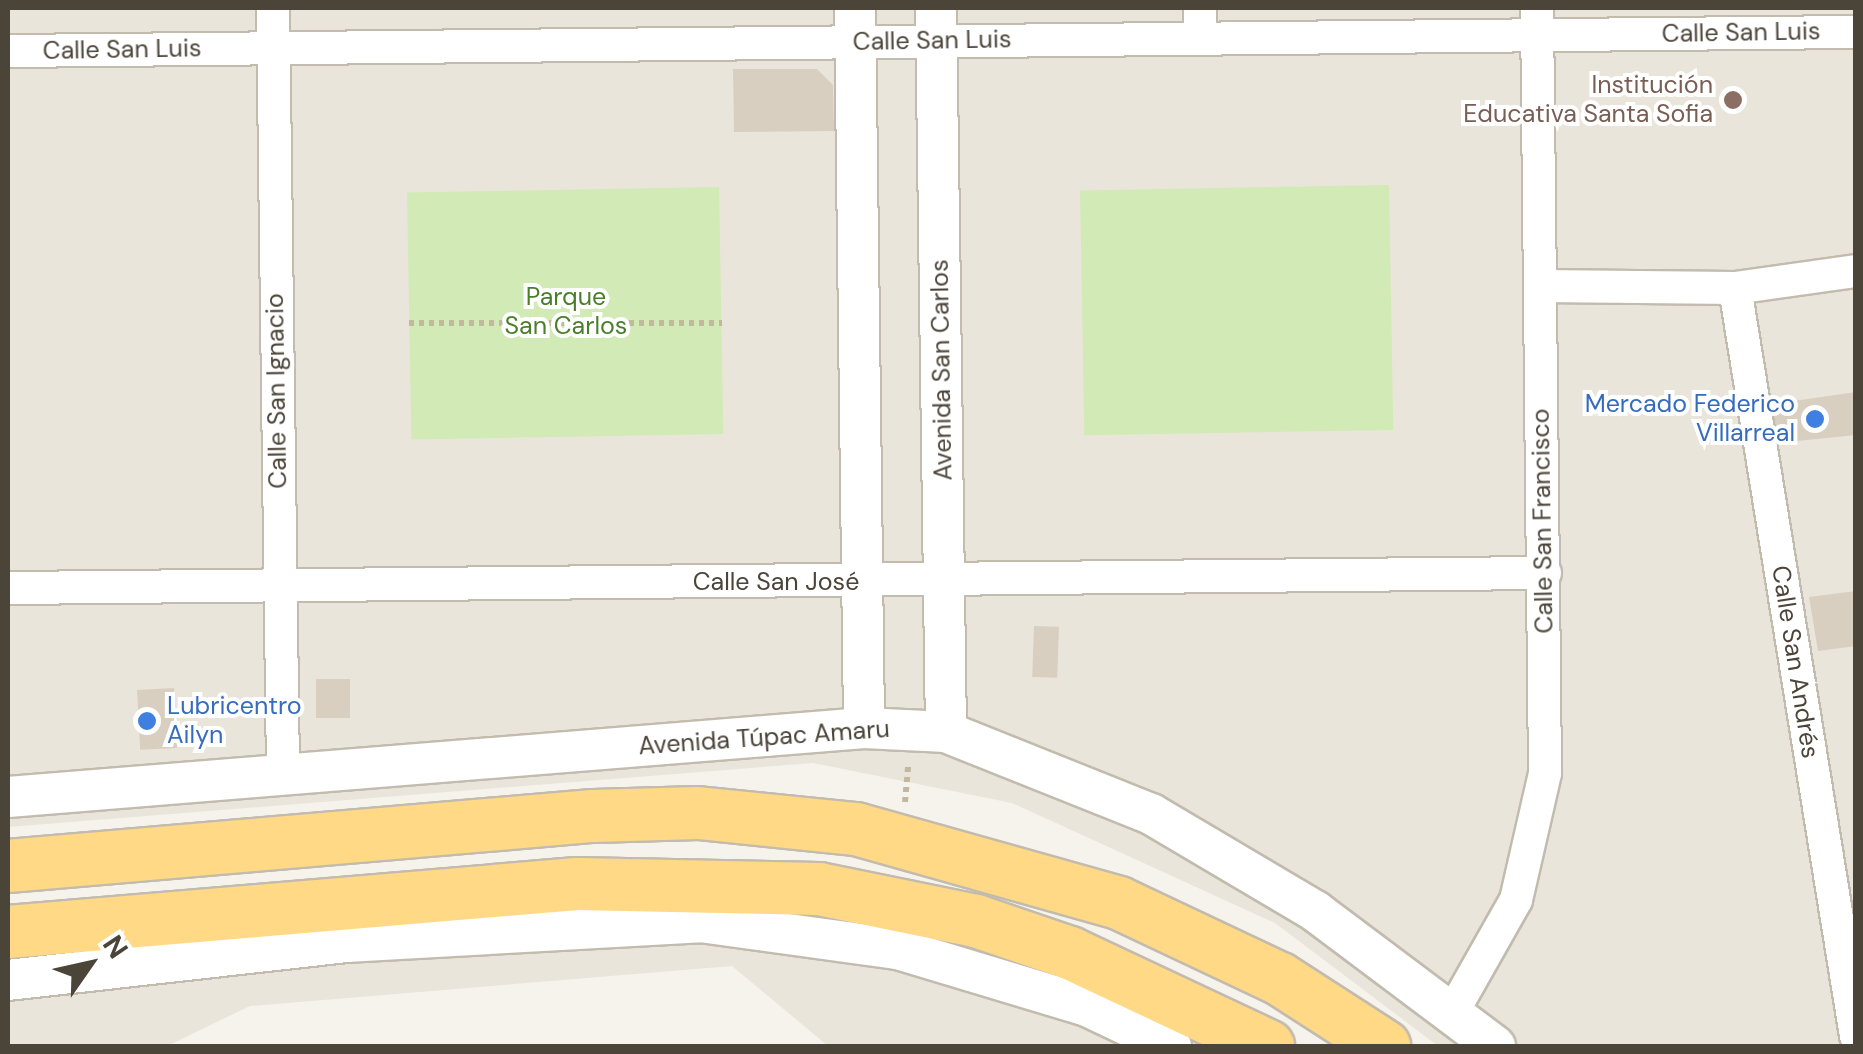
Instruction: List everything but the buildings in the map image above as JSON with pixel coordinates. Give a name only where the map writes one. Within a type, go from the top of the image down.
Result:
[{"type":"highway","points":[[8,866],[681,813],[901,838],[1119,904],[1280,979],[1384,1046]]},
{"type":"highway","points":[[8,932],[205,936],[577,884],[813,910],[976,922],[1070,953],[1268,1046]]},
{"type":"street","name":"Calle San Ignacio","points":[[272,8],[283,774]]},
{"type":"street","name":"Calle San Luis","points":[[8,51],[273,48],[937,24],[1537,21],[1856,32]]},
{"type":"street","name":"Calle San Francisco","points":[[1452,1013],[1489,960],[1532,846],[1545,773],[1537,21]]},
{"type":"street","name":"Avenida San Carlos","points":[[929,731],[944,580],[937,24]]},
{"type":"street","points":[[855,25],[864,728]]},
{"type":"street","points":[[1540,286],[1735,288],[1856,271]]},
{"type":"street","name":"Calle San Andrés","points":[[1735,288],[1856,1036]]},
{"type":"street","name":"Calle San José","points":[[8,588],[1544,573]]},
{"type":"street","name":"Avenida Túpac Amaru","points":[[8,796],[864,728],[929,731],[1150,814],[1315,911],[1495,1046]]},
{"type":"street","points":[[813,910],[1171,1046]]},
{"type":"street","points":[[8,980],[205,936]]},
{"type":"path","points":[[410,323],[722,323]]},
{"type":"path","points":[[901,838],[929,731]]},
{"type":"shaded area","points":[[8,8],[1855,8],[1855,1046],[1438,1046],[1275,923],[1012,803],[813,763],[8,827]]},
{"type":"shaded area","points":[[787,909],[946,939],[1068,978],[1224,1046],[828,1046],[732,966],[250,1006],[167,1046],[8,1046],[8,965]]},
{"type":"green space","points":[[1389,185],[1393,430],[1084,435],[1080,190]]},
{"type":"green space","name":"Parque San Carlos","points":[[719,187],[723,434],[411,439],[407,192]]},
{"type":"place","name":"Institución Educativa Santa Sofia","points":[[1733,100]]},
{"type":"place","name":"Mercado Federico Villarreal","points":[[1815,419]]},
{"type":"place","name":"Lubricentro Ailyn","points":[[147,721]]}]
